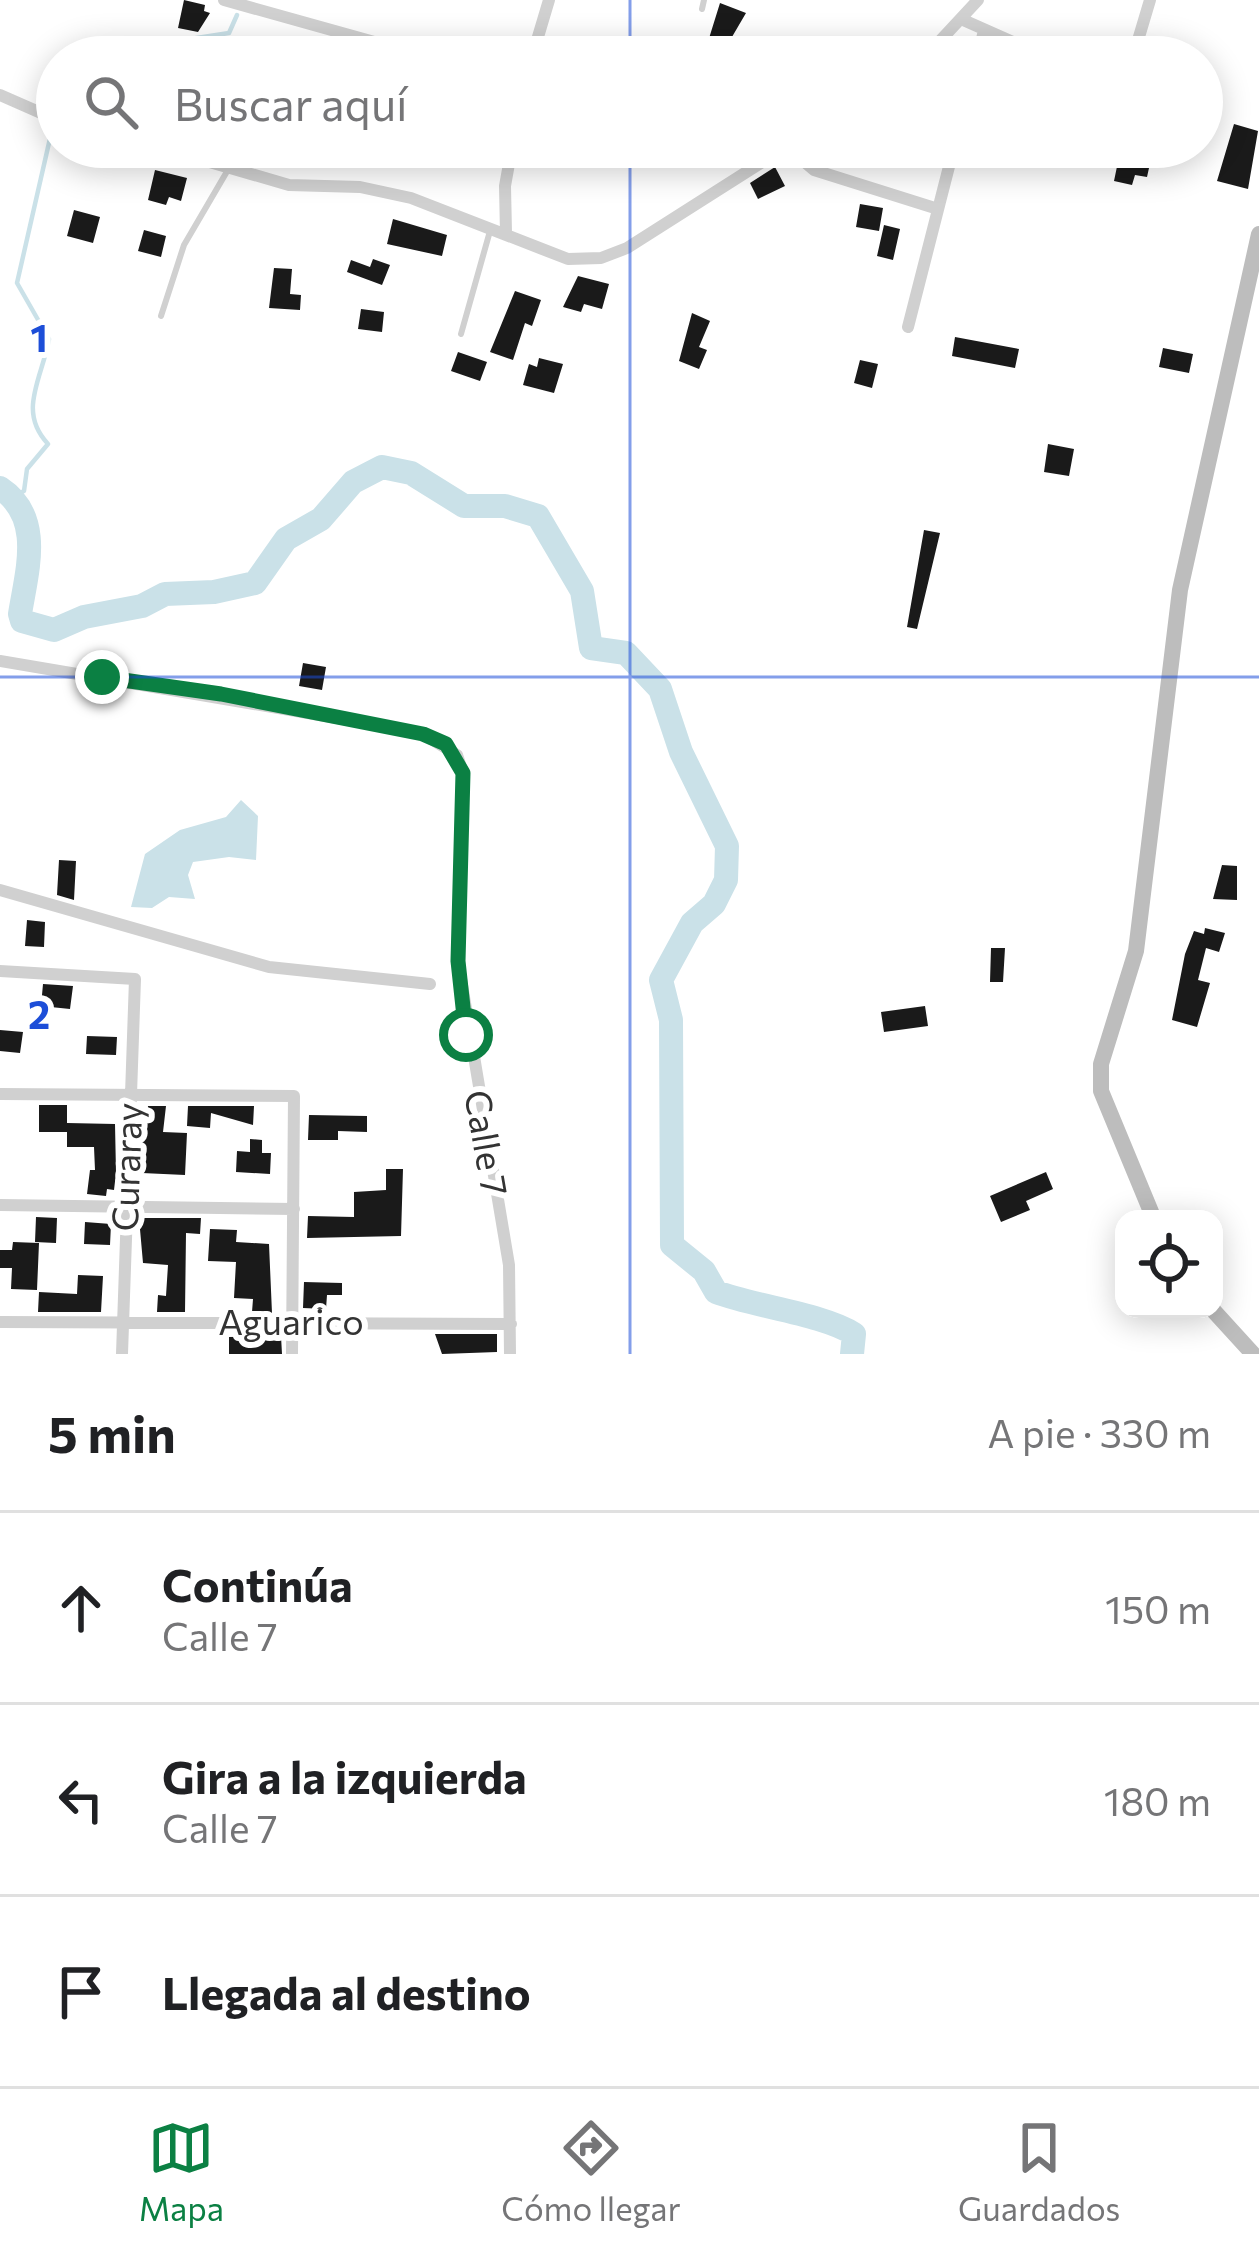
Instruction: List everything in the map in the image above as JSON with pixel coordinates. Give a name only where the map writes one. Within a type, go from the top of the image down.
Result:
[{"type":"street","points":[[224,0],[353,36]]},
{"type":"street","points":[[538,36],[549,0]]},
{"type":"street","points":[[945,36],[978,0]]},
{"type":"street","points":[[1139,36],[1150,0]]},
{"type":"street","points":[[961,19],[999,36]]},
{"type":"street","points":[[983,36],[985,30]]},
{"type":"street","points":[[0,95],[36,111]]},
{"type":"street","points":[[229,168],[289,185],[360,187],[411,198],[568,259],[601,258],[627,248],[754,168]]},
{"type":"street","points":[[506,233],[508,168]]},
{"type":"street","points":[[812,168],[938,209]]},
{"type":"street","points":[[908,327],[949,168]]},
{"type":"street","points":[[1150,1210],[1101,1091],[1101,1064],[1136,951],[1180,590],[1259,234]]},
{"type":"street","name":"Calle 7","points":[[0,661],[221,694],[423,734],[457,755],[463,773],[458,961],[509,1265],[510,1354]]},
{"type":"street","points":[[0,890],[268,967],[430,984]]},
{"type":"street","name":"Curaray","points":[[0,971],[135,979],[122,1354]]},
{"type":"street","points":[[0,1094],[294,1096],[292,1354]]},
{"type":"street","points":[[0,1205],[295,1209]]},
{"type":"street","points":[[1220,1318],[1253,1354]]},
{"type":"street","name":"Aguarico","points":[[0,1322],[511,1324]]},
{"type":"lane","points":[[161,316],[184,245],[229,168]]},
{"type":"lane","points":[[461,334],[491,227]]},
{"type":"water","points":[[241,800],[258,816],[256,860],[229,857],[193,862],[188,875],[195,899],[169,897],[152,908],[131,907],[145,854],[180,830],[226,817]]},
{"type":"building","points":[[184,0],[205,5],[204,11],[210,13],[198,32],[178,28]]},
{"type":"building","points":[[720,3],[746,13],[733,36],[710,36]]},
{"type":"building","points":[[1234,124],[1258,131],[1248,189],[1217,181]]},
{"type":"building","points":[[776,168],[785,186],[758,199],[750,183]]},
{"type":"building","points":[[1117,168],[1149,168],[1147,177],[1135,175],[1132,185],[1114,181]]},
{"type":"building","points":[[155,170],[187,178],[181,201],[169,197],[166,205],[148,200]]},
{"type":"building","points":[[860,204],[883,208],[879,231],[856,227]]},
{"type":"building","points":[[74,210],[100,217],[93,243],[67,236]]},
{"type":"building","points":[[393,219],[447,235],[442,256],[387,244]]},
{"type":"building","points":[[884,225],[900,229],[893,260],[877,256]]},
{"type":"building","points":[[144,230],[166,236],[161,257],[138,251]]},
{"type":"building","points":[[373,259],[390,265],[382,285],[347,272],[351,260],[370,267]]},
{"type":"building","points":[[274,268],[292,269],[290,294],[301,295],[300,310],[269,308]]},
{"type":"building","points":[[578,276],[609,284],[602,309],[584,304],[581,312],[563,307]]},
{"type":"building","points":[[515,291],[541,300],[532,326],[525,323],[513,360],[490,352]]},
{"type":"building","points":[[361,309],[384,312],[382,332],[358,329]]},
{"type":"building","points":[[692,313],[710,321],[699,347],[707,350],[699,369],[679,361]]},
{"type":"building","points":[[955,337],[1019,349],[1015,368],[952,356]]},
{"type":"building","points":[[1163,348],[1193,354],[1189,373],[1159,367]]},
{"type":"building","points":[[458,352],[487,362],[480,381],[451,371]]},
{"type":"building","points":[[539,358],[563,364],[554,393],[523,385],[529,364],[537,367]]},
{"type":"building","points":[[860,360],[878,364],[872,388],[854,383]]},
{"type":"building","points":[[1048,444],[1074,449],[1069,476],[1044,472]]},
{"type":"building","points":[[924,530],[940,533],[917,629],[907,627]]},
{"type":"building","points":[[303,663],[326,667],[322,690],[299,686]]},
{"type":"building","points":[[59,860],[76,861],[74,900],[57,895]]},
{"type":"building","points":[[1222,865],[1237,866],[1237,900],[1213,899]]},
{"type":"building","points":[[27,920],[45,922],[44,947],[25,946]]},
{"type":"building","points":[[1205,928],[1225,933],[1219,952],[1206,948],[1198,980],[1210,983],[1197,1027],[1172,1020],[1185,954],[1194,931],[1204,934]]},
{"type":"building","points":[[991,948],[1005,948],[1003,982],[990,982]]},
{"type":"building","points":[[43,984],[73,986],[70,1009],[41,1006]]},
{"type":"building","points":[[925,1006],[928,1026],[884,1032],[881,1012]]},
{"type":"building","points":[[0,1030],[23,1032],[20,1053],[0,1051]]},
{"type":"building","points":[[87,1036],[117,1037],[116,1055],[86,1054]]},
{"type":"building","points":[[39,1105],[67,1105],[67,1132],[39,1132]]},
{"type":"building","points":[[148,1106],[166,1106],[163,1132],[187,1133],[185,1175],[142,1173],[140,1125],[146,1125]]},
{"type":"building","points":[[188,1106],[254,1106],[253,1125],[211,1113],[210,1128],[187,1126]]},
{"type":"building","points":[[309,1115],[367,1116],[367,1132],[338,1131],[338,1140],[308,1140]]},
{"type":"building","points":[[67,1123],[115,1124],[114,1190],[107,1189],[106,1196],[87,1194],[90,1170],[95,1170],[94,1147],[67,1147]]},
{"type":"building","points":[[250,1139],[262,1140],[262,1153],[271,1153],[270,1174],[236,1172],[237,1151],[250,1152]]},
{"type":"building","points":[[386,1169],[403,1169],[401,1236],[307,1238],[308,1216],[354,1217],[354,1192],[386,1190]]},
{"type":"building","points":[[1046,1172],[1053,1189],[1026,1201],[1030,1210],[1001,1222],[990,1196]]},
{"type":"building","points":[[36,1217],[57,1218],[56,1243],[35,1242]]},
{"type":"building","points":[[139,1218],[201,1218],[200,1234],[186,1233],[185,1312],[157,1312],[158,1295],[166,1296],[168,1265],[143,1263]]},
{"type":"building","points":[[85,1222],[111,1224],[110,1245],[84,1244]]},
{"type":"building","points":[[210,1229],[237,1230],[236,1242],[269,1244],[272,1313],[252,1312],[253,1299],[234,1298],[236,1262],[208,1261]]},
{"type":"building","points":[[13,1242],[39,1243],[37,1290],[11,1289],[12,1268],[0,1268],[0,1250],[12,1250]]},
{"type":"building","points":[[78,1275],[103,1276],[101,1312],[38,1312],[39,1292],[77,1294]]},
{"type":"building","points":[[304,1282],[342,1283],[342,1295],[327,1295],[326,1309],[303,1308]]},
{"type":"building","points":[[435,1334],[497,1334],[497,1352],[442,1354]]},
{"type":"building","points":[[281,1336],[282,1354],[229,1354],[229,1337]]},
{"type":"waterway","points":[[210,36],[229,33],[237,15]]},
{"type":"waterway","points":[[13,496],[24,491],[27,469],[48,444],[39,432],[33,407],[49,339],[17,283],[43,168]]},
{"type":"waterway","points":[[0,488],[14,500],[28,529],[22,621],[54,630],[84,617],[142,606],[165,594],[214,592],[255,583],[286,539],[321,519],[353,482],[382,467],[411,473],[464,506],[505,506],[538,516],[582,591],[591,648],[626,653],[660,689],[681,752],[727,846],[726,880],[714,904],[692,923],[661,980],[671,1020],[672,1245],[704,1271],[716,1292],[825,1321],[854,1334],[852,1354]]},
{"type":"route","points":[[102,677],[221,694],[423,734],[446,744],[457,755],[463,773],[458,961],[466,1035]]}]
